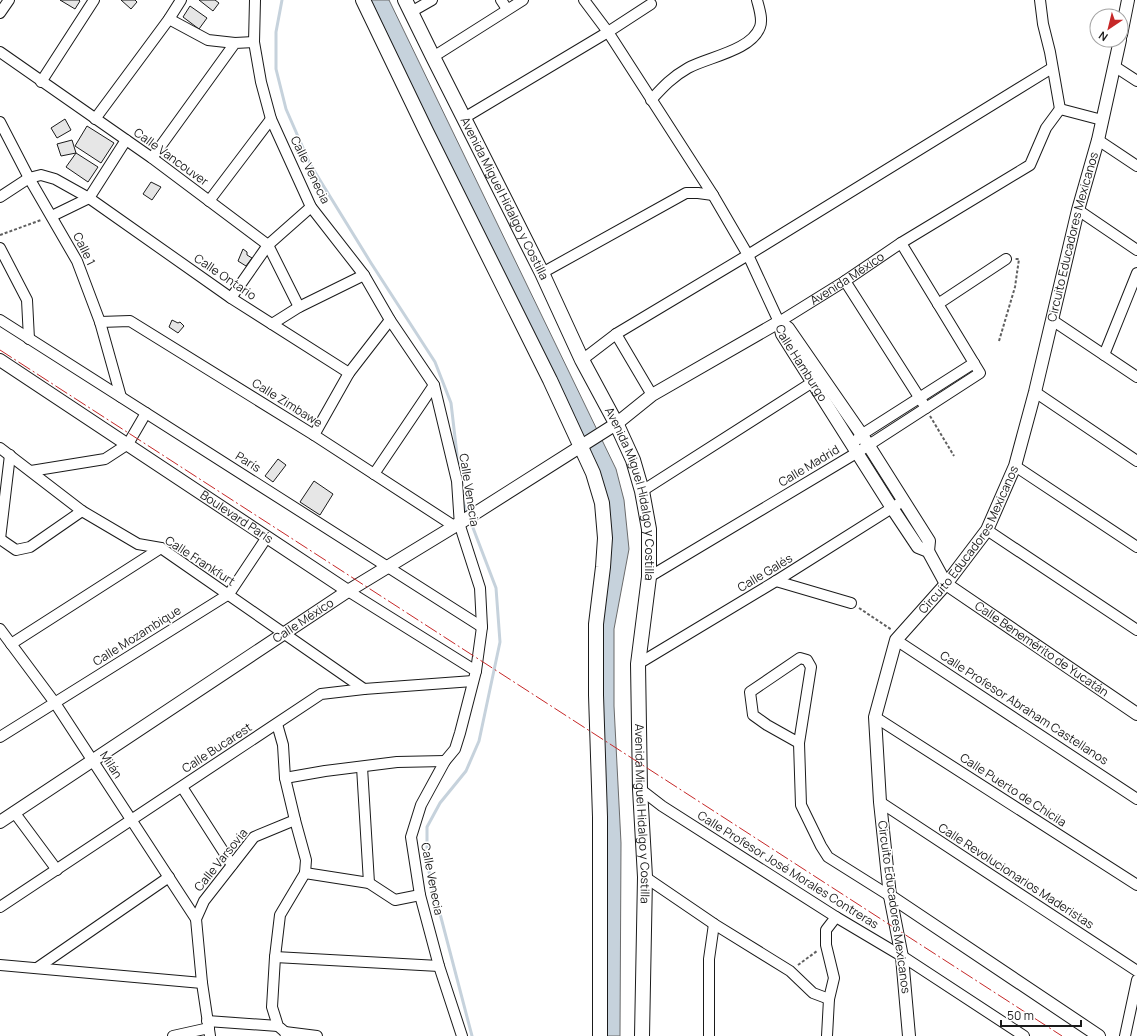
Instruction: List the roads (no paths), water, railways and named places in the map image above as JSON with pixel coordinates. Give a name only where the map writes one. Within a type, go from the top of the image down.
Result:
[{"type":"main road","name":"Avenida Miguel Hidalgo y Costilla","points":[[363,0],[426,131],[550,380],[593,473],[602,503],[605,538],[596,632],[596,695],[600,817],[600,1036]]},
{"type":"main road","name":"Avenida Miguel Hidalgo y Costilla","points":[[408,6],[542,273],[613,425],[633,460],[642,491],[649,529],[649,578],[638,664],[640,789],[645,877],[642,1036]]},
{"type":"street","points":[[0,13],[9,0]]},
{"type":"street","points":[[41,82],[94,0]]},
{"type":"street","points":[[96,119],[170,19],[181,0]]},
{"type":"street","name":"Calle Venecia","points":[[255,0],[254,42],[261,82],[271,119],[311,206],[364,275],[390,320],[434,385],[457,481],[459,523],[480,588],[482,627],[476,671],[455,749],[445,761],[421,805],[411,837],[420,895],[439,966],[462,1036]]},
{"type":"street","points":[[408,6],[432,0]]},
{"type":"street","points":[[501,0],[507,9]]},
{"type":"street","points":[[433,57],[522,0]]},
{"type":"street","points":[[584,0],[608,32],[713,195],[748,255],[779,322]]},
{"type":"street","points":[[651,100],[673,77],[691,67],[740,46],[752,38],[760,28],[761,19],[757,0]]},
{"type":"street","points":[[1040,0],[1043,24],[1050,52],[1060,109],[1102,120]]},
{"type":"street","points":[[464,118],[608,32],[651,4]]},
{"type":"street","points":[[170,19],[208,40],[236,43],[254,42]]},
{"type":"street","points":[[152,158],[236,43]]},
{"type":"street","name":"Circuito Educadores Mexicanos","points":[[909,1036],[902,957],[890,896],[880,802],[875,717],[898,638],[946,584],[987,530],[1015,466],[1035,392],[1078,210],[1098,140],[1118,48]]},
{"type":"street","name":"Calle Vancouver","points":[[0,52],[152,158],[268,245],[299,307]]},
{"type":"street","points":[[1114,66],[1137,81]]},
{"type":"street","points":[[582,360],[616,334],[748,255],[1052,68]]},
{"type":"street","name":"Avenida México","points":[[613,425],[652,395],[845,282],[901,243],[1030,165],[1046,128],[1060,109]]},
{"type":"street","points":[[209,201],[271,119]]},
{"type":"street","name":"Calle 1","points":[[0,122],[29,178],[77,261],[100,322],[121,397]]},
{"type":"street","points":[[52,216],[89,198],[126,140]]},
{"type":"street","points":[[1098,140],[1137,166]]},
{"type":"street","name":"Calle Ontario","points":[[29,178],[41,175],[55,179],[89,198],[231,298],[348,373]]},
{"type":"street","points":[[0,197],[29,178]]},
{"type":"street","points":[[542,273],[686,193],[713,195]]},
{"type":"street","points":[[231,298],[268,245],[311,206]]},
{"type":"street","points":[[1078,210],[1137,250]]},
{"type":"street","points":[[901,243],[974,363]]},
{"type":"street","points":[[0,248],[27,300],[30,339]]},
{"type":"street","points":[[938,304],[1006,259]]},
{"type":"street","points":[[1104,355],[1137,273]]},
{"type":"street","points":[[272,324],[299,307],[364,275]]},
{"type":"street","points":[[845,282],[926,408]]},
{"type":"street","name":"París","points":[[0,320],[482,627]]},
{"type":"street","points":[[314,435],[348,373],[390,320]]},
{"type":"street","points":[[1052,320],[1137,377]]},
{"type":"street","name":"Calle Zimbawe","points":[[100,322],[130,321],[374,474],[459,523]]},
{"type":"street","name":"Calle Hamburgo","points":[[779,322],[782,334],[865,440],[904,501],[929,542],[928,551],[946,584]]},
{"type":"street","points":[[616,334],[652,395]]},
{"type":"street","name":"Boulevard París","points":[[0,360],[348,591],[476,671]]},
{"type":"street","name":"Calle Madrid","points":[[649,578],[855,448],[865,440],[919,398],[974,363],[980,373],[926,408],[865,440]]},
{"type":"street","points":[[642,491],[817,379]]},
{"type":"street","name":"Calle Hamburgo","points":[[817,379],[855,448],[892,508],[918,547],[928,551]]},
{"type":"street","points":[[374,474],[434,385]]},
{"type":"street","points":[[1035,392],[1137,461]]},
{"type":"street","points":[[31,471],[105,459],[128,444],[146,413]]},
{"type":"street","name":"Calle México","points":[[0,822],[348,591],[483,508],[613,425]]},
{"type":"street","name":"Calle Frankfurt","points":[[0,448],[82,511],[138,544],[161,548],[364,689]]},
{"type":"street","points":[[10,455],[0,539],[16,550],[30,547],[82,511]]},
{"type":"street","points":[[1015,466],[1137,547]]},
{"type":"street","name":"Calle Galés","points":[[638,664],[776,581],[904,501]]},
{"type":"street","points":[[987,530],[1137,630]]},
{"type":"street","name":"Calle Mozambique","points":[[0,737],[229,594],[267,537]]},
{"type":"street","points":[[11,644],[161,548]]},
{"type":"street","points":[[776,581],[851,603]]},
{"type":"street","name":"Calle Benemérito de Yucatán","points":[[946,584],[1137,714]]},
{"type":"street","name":"Milán","points":[[0,629],[55,703],[196,920]]},
{"type":"street","name":"Calle Profesor Abraham Castellanos","points":[[898,638],[1137,798]]},
{"type":"street","points":[[799,743],[767,725],[753,715],[750,692],[800,658],[807,660],[811,667],[799,743],[801,805],[828,857],[890,896],[1099,1036]]},
{"type":"street","name":"Calle Bucarest","points":[[0,908],[322,694],[364,689],[473,681]]},
{"type":"street","name":"Calle Puerto de Chicila","points":[[875,717],[1137,885]]},
{"type":"street","points":[[277,724],[283,745],[285,778],[306,860],[306,873],[280,915],[275,957],[272,1007],[283,1032]]},
{"type":"street","points":[[285,778],[325,771],[397,762],[445,761]]},
{"type":"street","points":[[362,767],[369,883]]},
{"type":"street","points":[[182,787],[232,865]]},
{"type":"street","name":"Calle Profesor José Morales Contreras","points":[[640,789],[662,806],[836,917],[902,957],[1024,1036]]},
{"type":"street","name":"Calle Revolucionarios Maderistas","points":[[880,802],[1137,971]]},
{"type":"street","points":[[14,812],[57,870]]},
{"type":"street","name":"Calle Varsovia","points":[[209,1028],[202,983],[196,920],[204,901],[254,837],[295,820]]},
{"type":"street","points":[[306,873],[369,883],[395,900],[420,895]]},
{"type":"street","points":[[37,968],[169,877]]},
{"type":"street","points":[[645,877],[714,924],[790,971],[813,993],[829,999]]},
{"type":"street","points":[[827,1036],[829,999],[834,978],[826,945],[826,930],[836,917]]},
{"type":"street","points":[[709,1036],[709,959],[714,924]]},
{"type":"street","points":[[275,957],[439,966]]},
{"type":"street","points":[[0,965],[202,983]]},
{"type":"street","points":[[1125,1036],[1137,980]]},
{"type":"street","points":[[173,1036],[209,1028],[283,1032],[317,1036]]},
{"type":"waterway","points":[[282,0],[276,32],[276,69],[286,109],[310,164],[371,263],[435,362],[451,403],[459,472]]},
{"type":"waterway","points":[[462,499],[468,515]]},
{"type":"waterway","points":[[470,520],[496,588],[500,642],[479,741],[466,771],[440,803],[427,827],[427,864],[472,1036]]}]
